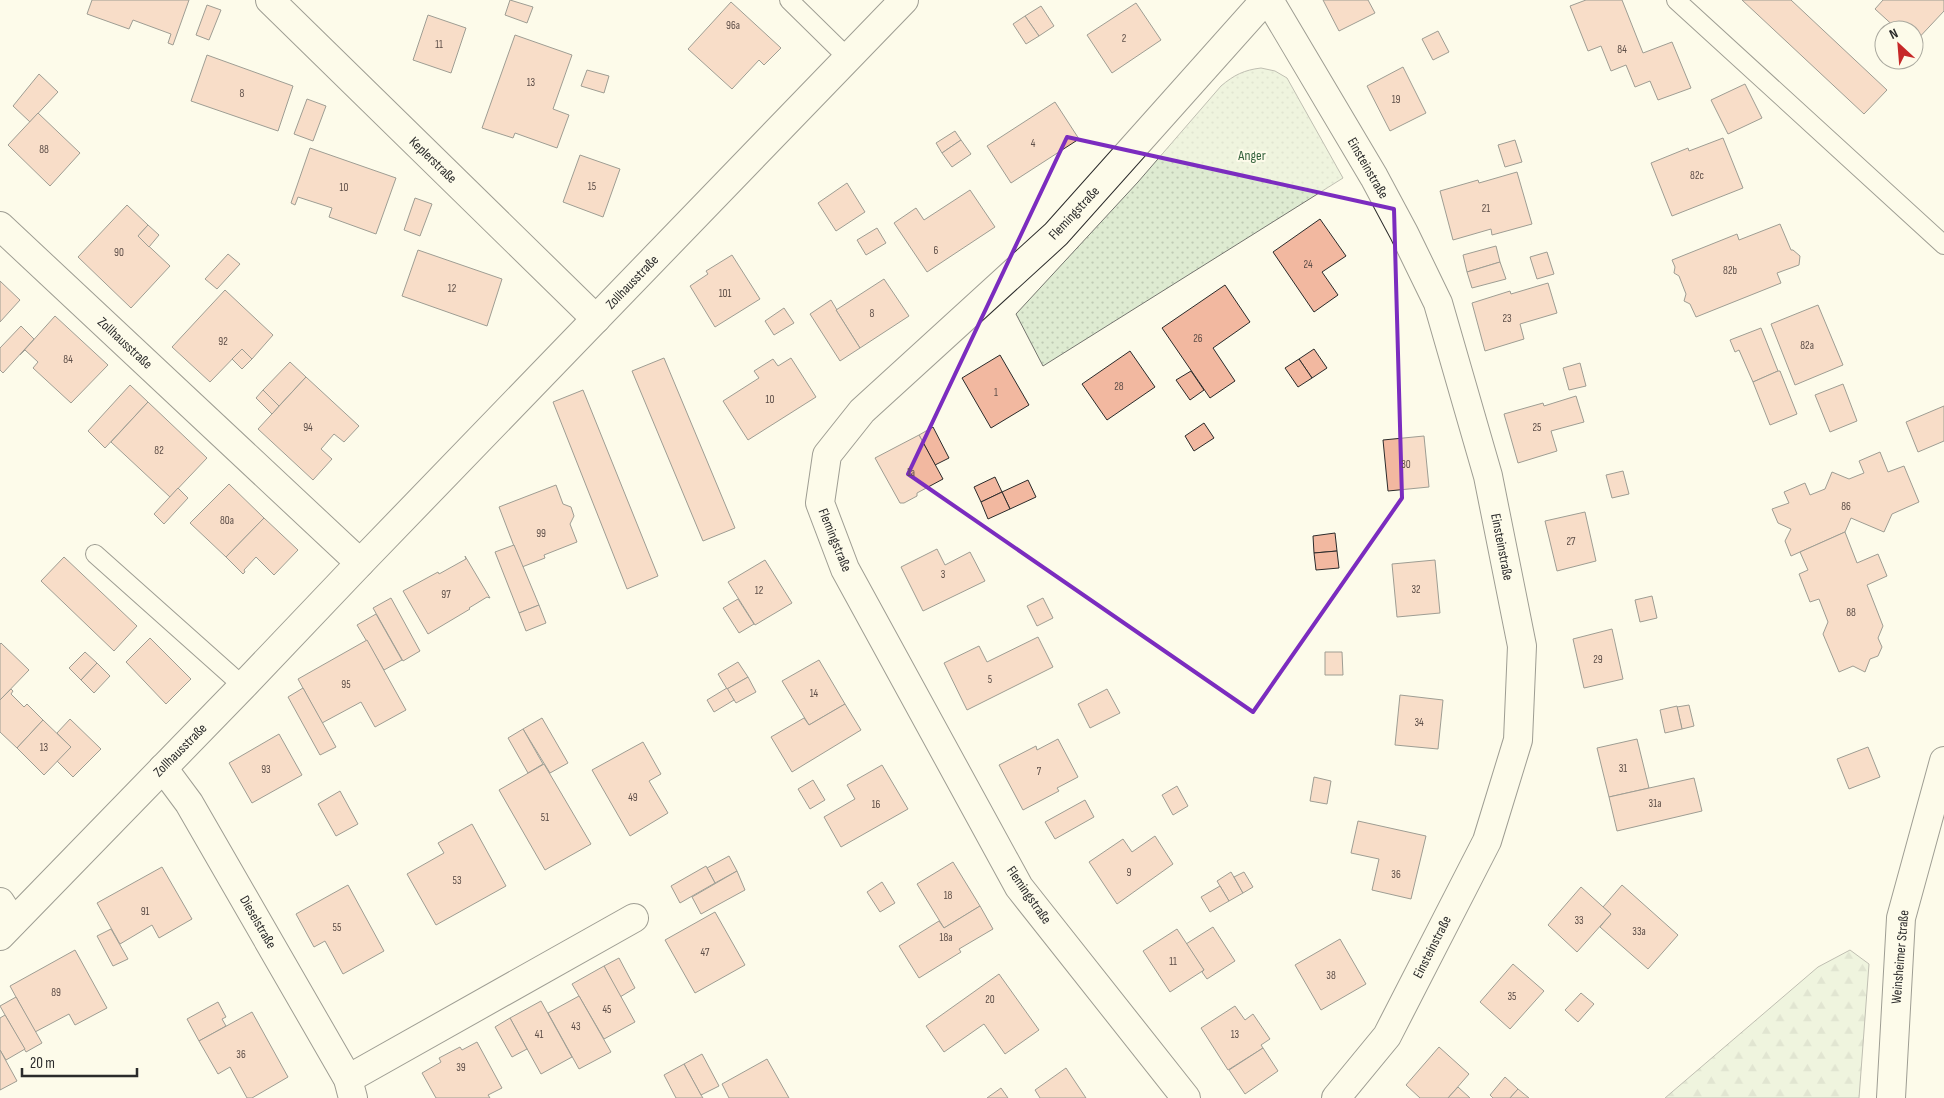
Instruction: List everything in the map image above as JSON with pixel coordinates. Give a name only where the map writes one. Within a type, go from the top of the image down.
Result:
[{"type":"street","name":"Keplerstraße","points":[[270,0],[596,319]]},
{"type":"street","name":"Zollhausstraße","points":[[4,920],[163,768],[244,686],[360,563],[904,0]]},
{"type":"street","name":"Flemingstraße","points":[[1186,1098],[1019,887],[845,568],[820,503],[827,455],[862,411],[1056,234],[1267,0]]},
{"type":"street","name":"Einsteinstraße","points":[[1267,0],[1374,177],[1438,303],[1488,476],[1522,646],[1518,740],[1487,841],[1387,1036],[1336,1098]]},
{"type":"street","name":"Zollhausstraße","points":[[0,226],[360,563]]},
{"type":"street","name":"Weinsheimer Straße","points":[[1891,1098],[1901,918],[1944,761]]},
{"type":"street","name":"Dieselstraße","points":[[163,768],[189,804],[351,1088],[634,918]]},
{"type":"lane","points":[[789,0],[848,58]]},
{"type":"lane","points":[[1676,0],[1944,245]]},
{"type":"lane","points":[[95,554],[244,686]]},
{"type":"highlighted area","points":[[1067,137],[1394,209],[1402,498],[1253,712],[908,474]]},
{"type":"green space","name":"Anger","points":[[1261,68],[1275,71],[1287,78],[1343,178],[1043,366],[1016,314],[1138,182],[1221,86],[1240,74]]},
{"type":"green space","points":[[1850,950],[1869,964],[1859,1098],[1665,1098],[1818,967]]},
{"type":"building","points":[[92,0],[189,0],[173,45],[168,43],[171,34],[133,20],[129,29],[87,14]]},
{"type":"building","points":[[510,0],[533,7],[527,23],[505,15]]},
{"type":"building","points":[[1323,0],[1368,0],[1375,13],[1339,31]]},
{"type":"building","points":[[1586,0],[1622,0],[1643,53],[1672,42],[1691,88],[1658,100],[1650,81],[1635,87],[1626,65],[1611,71],[1601,46],[1588,51],[1570,6]]},
{"type":"building","points":[[1742,0],[1791,0],[1887,90],[1864,114]]},
{"type":"building","points":[[1883,0],[1944,0],[1944,11],[1924,32],[1924,20],[1887,20],[1875,9]]},
{"type":"building","points":[[731,2],[781,48],[764,65],[759,60],[732,89],[688,49]]},
{"type":"building","points":[[1136,3],[1161,40],[1112,73],[1087,35]]},
{"type":"building","points":[[207,5],[221,10],[209,40],[196,35]]},
{"type":"building","points":[[1041,6],[1054,26],[1039,36],[1025,16]]},
{"type":"building","points":[[428,15],[466,28],[451,73],[413,60]]},
{"type":"building","points":[[1025,16],[1039,36],[1026,44],[1013,24]]},
{"type":"building","points":[[1438,31],[1449,52],[1433,60],[1422,39]]},
{"type":"building","points":[[515,35],[572,55],[553,109],[569,115],[557,148],[515,133],[513,138],[482,128]]},
{"type":"building","points":[[207,55],[293,86],[278,131],[191,101]]},
{"type":"building","points":[[1403,67],[1426,113],[1390,131],[1367,86]]},
{"type":"building","points":[[587,70],[609,76],[604,93],[581,86]]},
{"type":"building","points":[[39,74],[58,92],[30,122],[13,106]]},
{"type":"building","points":[[1745,84],[1762,118],[1728,134],[1711,100]]},
{"type":"building","points":[[307,99],[326,106],[313,141],[294,134]]},
{"type":"building","points":[[1055,102],[1079,139],[1011,183],[987,146]]},
{"type":"building","points":[[38,113],[80,153],[50,186],[8,145]]},
{"type":"building","points":[[955,131],[961,140],[942,153],[936,143]]},
{"type":"building","points":[[1723,138],[1743,188],[1672,216],[1651,163],[1688,148],[1689,151]]},
{"type":"building","points":[[961,140],[971,154],[952,167],[942,153]]},
{"type":"building","points":[[1515,140],[1522,162],[1505,167],[1498,145]]},
{"type":"building","points":[[310,148],[396,178],[376,234],[329,217],[332,208],[298,197],[295,205],[291,203]]},
{"type":"building","points":[[580,155],[620,169],[603,217],[563,202]]},
{"type":"building","points":[[1517,172],[1532,224],[1492,235],[1491,229],[1453,240],[1440,191],[1478,180],[1479,183]]},
{"type":"building","points":[[847,183],[865,212],[836,231],[818,203]]},
{"type":"building","points":[[970,190],[995,227],[927,272],[894,223],[916,208],[924,220]]},
{"type":"building","points":[[415,198],[432,204],[420,236],[404,230]]},
{"type":"building","points":[[127,205],[148,225],[138,236],[170,266],[131,308],[78,257]]},
{"type":"building","points":[[1320,219],[1346,256],[1322,272],[1338,295],[1314,312],[1273,252]]},
{"type":"building","points":[[1780,224],[1791,250],[1800,256],[1799,265],[1777,273],[1781,283],[1696,317],[1690,304],[1684,301],[1686,294],[1679,276],[1674,273],[1675,267],[1672,260],[1737,234],[1739,240]]},
{"type":"building","points":[[148,225],[159,235],[149,247],[138,236]]},
{"type":"building","points":[[877,228],[886,243],[866,255],[857,240]]},
{"type":"building","points":[[1496,246],[1500,262],[1467,272],[1463,255]]},
{"type":"building","points":[[418,250],[502,279],[487,326],[402,296]]},
{"type":"building","points":[[1547,252],[1554,274],[1537,279],[1530,257]]},
{"type":"building","points":[[228,254],[240,264],[217,289],[205,279]]},
{"type":"building","points":[[732,255],[760,299],[715,327],[690,286],[708,274],[706,271]]},
{"type":"building","points":[[1500,262],[1506,279],[1472,288],[1467,272]]},
{"type":"building","points":[[884,279],[909,316],[860,348],[836,310]]},
{"type":"building","points":[[0,281],[20,300],[0,322]]},
{"type":"building","points":[[1548,283],[1557,313],[1520,324],[1524,339],[1485,351],[1472,303],[1510,291],[1511,294]]},
{"type":"building","points":[[1225,285],[1250,322],[1213,348],[1235,381],[1210,398],[1162,328]]},
{"type":"building","points":[[225,290],[273,335],[252,359],[242,349],[210,382],[172,347]]},
{"type":"building","points":[[831,300],[860,348],[840,361],[810,314]]},
{"type":"building","points":[[1818,305],[1843,365],[1795,385],[1771,324]]},
{"type":"building","points":[[784,308],[794,323],[774,335],[765,321]]},
{"type":"building","points":[[55,316],[108,365],[71,403],[33,368],[38,362],[25,350],[20,355]]},
{"type":"building","points":[[21,326],[34,339],[3,373],[0,370],[0,348]]},
{"type":"building","points":[[1761,328],[1778,371],[1753,382],[1739,350],[1735,352],[1730,340]]},
{"type":"building","points":[[242,349],[252,359],[242,369],[232,359]]},
{"type":"building","points":[[1314,349],[1327,368],[1312,378],[1299,359]]},
{"type":"building","points":[[1130,351],[1155,387],[1107,420],[1082,384]]},
{"type":"building","points":[[1000,355],[1029,405],[991,428],[962,378]]},
{"type":"building","points":[[664,358],[735,528],[703,541],[632,371]]},
{"type":"building","points":[[791,358],[816,397],[748,440],[723,401],[759,378],[754,371],[773,359],[778,366]]},
{"type":"building","points":[[1299,359],[1312,378],[1298,387],[1285,368]]},
{"type":"building","points":[[290,362],[306,377],[279,406],[263,390]]},
{"type":"building","points":[[1580,363],[1586,386],[1569,390],[1563,368]]},
{"type":"building","points":[[1191,371],[1204,390],[1190,400],[1176,380]]},
{"type":"building","points":[[1780,371],[1797,414],[1770,425],[1753,382]]},
{"type":"building","points":[[306,377],[359,426],[344,442],[334,434],[321,449],[332,459],[313,480],[258,429]]},
{"type":"building","points":[[1843,384],[1857,421],[1830,432],[1815,395]]},
{"type":"building","points":[[130,385],[148,402],[105,448],[88,431]]},
{"type":"building","points":[[263,390],[279,406],[272,414],[256,398]]},
{"type":"building","points":[[583,390],[658,576],[627,589],[553,402]]},
{"type":"building","points":[[1576,396],[1584,422],[1551,431],[1557,451],[1518,463],[1504,414],[1543,403],[1544,406]]},
{"type":"building","points":[[148,402],[207,458],[170,497],[111,442]]},
{"type":"building","points":[[1944,406],[1944,441],[1918,452],[1906,422]]},
{"type":"building","points":[[1204,423],[1214,438],[1194,451],[1185,436]]},
{"type":"building","points":[[933,427],[949,458],[935,465],[919,435]]},
{"type":"building","points":[[919,435],[943,479],[917,493],[917,496],[904,503],[900,503],[875,458]]},
{"type":"building","points":[[1424,436],[1429,487],[1388,491],[1383,440]]},
{"type":"building","points":[[1880,452],[1888,472],[1904,466],[1919,502],[1892,514],[1884,532],[1851,518],[1845,532],[1791,556],[1785,541],[1791,529],[1778,523],[1772,509],[1789,503],[1784,492],[1805,483],[1810,495],[1825,489],[1832,472],[1849,479],[1864,473],[1859,461]]},
{"type":"building","points":[[1623,471],[1629,494],[1612,498],[1606,475]]},
{"type":"building","points":[[995,477],[1002,492],[981,502],[974,487]]},
{"type":"building","points":[[1028,480],[1036,497],[1010,509],[1002,492]]},
{"type":"building","points":[[229,484],[264,518],[226,557],[190,523]]},
{"type":"building","points":[[556,485],[563,504],[571,507],[574,516],[570,524],[577,542],[544,555],[545,558],[522,567],[499,507]]},
{"type":"building","points":[[178,488],[188,498],[164,524],[154,514]]},
{"type":"building","points":[[1002,492],[1010,509],[988,519],[981,502]]},
{"type":"building","points":[[1585,512],[1596,561],[1557,571],[1545,521]]},
{"type":"building","points":[[264,518],[298,550],[274,575],[256,557],[244,570],[243,574],[226,557]]},
{"type":"building","points":[[1845,532],[1857,563],[1878,554],[1887,576],[1867,585],[1883,626],[1878,638],[1882,647],[1878,656],[1870,659],[1865,672],[1853,666],[1839,672],[1823,634],[1828,622],[1819,599],[1810,602],[1799,574],[1808,570],[1800,552]]},
{"type":"building","points":[[1335,533],[1337,551],[1314,553],[1313,536]]},
{"type":"building","points":[[514,545],[539,605],[519,613],[495,552]]},
{"type":"building","points":[[937,549],[945,565],[970,552],[985,581],[923,611],[901,567]]},
{"type":"building","points":[[1337,551],[1339,568],[1316,570],[1314,553]]},
{"type":"building","points":[[465,556],[490,598],[487,597],[428,634],[403,591],[466,559]]},
{"type":"building","points":[[64,557],[137,626],[114,651],[41,581]]},
{"type":"building","points":[[765,560],[792,603],[755,625],[728,582]]},
{"type":"building","points":[[1435,560],[1440,613],[1397,617],[1392,564]]},
{"type":"building","points":[[1652,596],[1657,618],[1640,622],[1635,600]]},
{"type":"building","points":[[391,598],[420,651],[403,661],[373,608]]},
{"type":"building","points":[[1043,598],[1053,618],[1037,626],[1027,606]]},
{"type":"building","points":[[738,599],[754,624],[739,633],[723,608]]},
{"type":"building","points":[[539,605],[546,623],[526,631],[519,613]]},
{"type":"building","points":[[376,614],[402,660],[384,670],[357,625]]},
{"type":"building","points":[[1612,629],[1623,679],[1584,688],[1573,639]]},
{"type":"building","points":[[1038,637],[1053,667],[967,710],[944,663],[979,646],[987,662]]},
{"type":"building","points":[[150,638],[191,679],[166,704],[126,662]]},
{"type":"building","points":[[367,640],[406,710],[375,727],[361,702],[322,723],[298,679]]},
{"type":"building","points":[[0,644],[29,670],[0,700]]},
{"type":"building","points":[[85,652],[97,663],[81,680],[69,668]]},
{"type":"building","points":[[1325,652],[1342,652],[1343,675],[1325,675]]},
{"type":"building","points":[[819,660],[845,704],[809,725],[782,681]]},
{"type":"building","points":[[738,662],[748,677],[727,689],[718,674]]},
{"type":"building","points":[[97,663],[110,676],[94,693],[81,680]]},
{"type":"building","points":[[748,677],[756,692],[736,703],[727,689]]},
{"type":"building","points":[[303,688],[336,747],[320,755],[288,697]]},
{"type":"building","points":[[727,688],[734,700],[714,712],[707,700]]},
{"type":"building","points":[[11,689],[13,691],[11,694],[24,707],[27,704],[43,720],[17,748],[0,732],[0,700]]},
{"type":"building","points":[[1107,689],[1120,713],[1090,728],[1078,704]]},
{"type":"building","points":[[1400,695],[1443,700],[1438,749],[1395,745]]},
{"type":"building","points":[[845,704],[861,730],[792,772],[771,737],[804,718],[809,725]]},
{"type":"building","points":[[1689,705],[1694,726],[1682,729],[1677,707]]},
{"type":"building","points":[[1677,706],[1682,729],[1665,733],[1660,710]]},
{"type":"building","points":[[542,718],[568,763],[550,773],[523,729]]},
{"type":"building","points":[[70,719],[101,749],[73,777],[57,761],[71,747],[57,733]]},
{"type":"building","points":[[43,720],[71,747],[44,775],[17,748]]},
{"type":"building","points":[[523,729],[543,764],[528,773],[508,738]]},
{"type":"building","points":[[279,734],[302,775],[252,803],[229,763]]},
{"type":"building","points":[[1058,739],[1078,777],[1057,788],[1059,791],[1023,810],[999,765],[1036,746],[1037,750]]},
{"type":"building","points":[[1637,739],[1649,788],[1609,797],[1597,748]]},
{"type":"building","points":[[643,742],[661,774],[649,781],[668,813],[630,836],[592,770]]},
{"type":"building","points":[[1868,747],[1880,777],[1849,789],[1837,759]]},
{"type":"building","points":[[544,764],[591,844],[545,870],[499,790]]},
{"type":"building","points":[[882,765],[908,809],[841,847],[824,817],[855,799],[847,785]]},
{"type":"building","points":[[1314,777],[1331,781],[1327,804],[1310,801]]},
{"type":"building","points":[[1694,778],[1702,811],[1617,831],[1609,797]]},
{"type":"building","points":[[813,780],[825,800],[810,809],[798,789]]},
{"type":"building","points":[[1177,786],[1188,806],[1173,815],[1162,795]]},
{"type":"building","points":[[340,791],[358,824],[336,836],[318,804]]},
{"type":"building","points":[[1085,800],[1094,817],[1055,839],[1045,822]]},
{"type":"building","points":[[1358,821],[1426,836],[1411,899],[1372,890],[1379,859],[1351,853]]},
{"type":"building","points":[[472,824],[506,886],[436,925],[407,874],[444,853],[438,843]]},
{"type":"building","points":[[1155,836],[1173,864],[1117,904],[1089,862],[1123,839],[1132,852]]},
{"type":"building","points":[[729,856],[737,871],[715,883],[707,868]]},
{"type":"building","points":[[953,862],[980,906],[944,928],[917,884]]},
{"type":"building","points":[[706,866],[715,883],[680,903],[671,886]]},
{"type":"building","points":[[162,867],[192,919],[159,938],[152,925],[120,944],[97,903]]},
{"type":"building","points":[[737,871],[745,890],[701,914],[692,897]]},
{"type":"building","points":[[1231,872],[1243,893],[1229,901],[1217,881]]},
{"type":"building","points":[[1244,872],[1253,887],[1243,893],[1234,877]]},
{"type":"building","points":[[882,882],[895,903],[880,912],[867,892]]},
{"type":"building","points":[[348,885],[384,951],[343,974],[325,941],[314,947],[296,914]]},
{"type":"building","points":[[1622,885],[1678,935],[1648,969],[1600,927],[1611,914],[1603,907]]},
{"type":"building","points":[[1220,886],[1229,901],[1210,912],[1201,897]]},
{"type":"building","points":[[1581,887],[1611,914],[1577,952],[1548,925]]},
{"type":"building","points":[[980,906],[993,929],[959,949],[961,952],[919,978],[899,946],[939,921],[944,928]]},
{"type":"building","points":[[715,912],[745,965],[695,993],[665,940]]},
{"type":"building","points":[[1213,927],[1235,961],[1207,979],[1202,972],[1204,970],[1186,944]]},
{"type":"building","points":[[111,929],[128,959],[113,966],[97,936]]},
{"type":"building","points":[[1177,929],[1204,970],[1170,992],[1143,951]]},
{"type":"building","points":[[1340,939],[1366,984],[1321,1010],[1295,965]]},
{"type":"building","points":[[75,950],[107,1008],[75,1025],[69,1014],[35,1032],[10,986]]},
{"type":"building","points":[[619,958],[635,988],[620,997],[604,966]]},
{"type":"building","points":[[1513,964],[1544,991],[1510,1029],[1480,1002]]},
{"type":"building","points":[[604,966],[635,1022],[604,1039],[572,984]]},
{"type":"building","points":[[999,974],[1039,1030],[1005,1054],[984,1024],[944,1052],[926,1026]]},
{"type":"building","points":[[1581,993],[1594,1004],[1578,1022],[1565,1010]]},
{"type":"building","points":[[579,996],[611,1052],[579,1069],[548,1013]]},
{"type":"building","points":[[16,997],[42,1043],[26,1052],[0,1006]]},
{"type":"building","points":[[541,1001],[572,1057],[541,1074],[510,1018]]},
{"type":"building","points":[[218,1002],[226,1017],[222,1019],[226,1026],[199,1041],[187,1019]]},
{"type":"building","points":[[1235,1006],[1245,1020],[1253,1014],[1270,1039],[1261,1045],[1263,1048],[1228,1070],[1201,1028]]},
{"type":"building","points":[[252,1012],[288,1077],[252,1098],[247,1098],[230,1067],[218,1074],[199,1041]]},
{"type":"building","points":[[5,1015],[25,1049],[6,1060],[0,1050],[0,1018]]},
{"type":"building","points":[[510,1018],[527,1049],[512,1057],[495,1027]]},
{"type":"building","points":[[477,1042],[502,1088],[488,1095],[490,1098],[436,1098],[422,1073],[441,1062],[439,1058],[460,1047],[462,1050]]},
{"type":"building","points":[[1439,1047],[1469,1074],[1448,1098],[1420,1098],[1406,1085]]},
{"type":"building","points":[[1263,1048],[1278,1071],[1245,1094],[1229,1070]]},
{"type":"building","points":[[0,1050],[17,1081],[0,1090]]},
{"type":"building","points":[[702,1054],[719,1086],[701,1095],[684,1064]]},
{"type":"building","points":[[767,1059],[789,1098],[729,1098],[722,1084]]},
{"type":"building","points":[[684,1064],[703,1098],[676,1098],[664,1075]]},
{"type":"building","points":[[1066,1068],[1086,1098],[1040,1098],[1035,1090]]},
{"type":"building","points":[[1505,1077],[1518,1089],[1510,1098],[1493,1098],[1490,1095]]},
{"type":"building","points":[[1458,1087],[1470,1098],[1448,1098]]},
{"type":"building","points":[[1001,1088],[1008,1098],[987,1098]]},
{"type":"building","points":[[1518,1089],[1529,1098],[1510,1098]]}]
